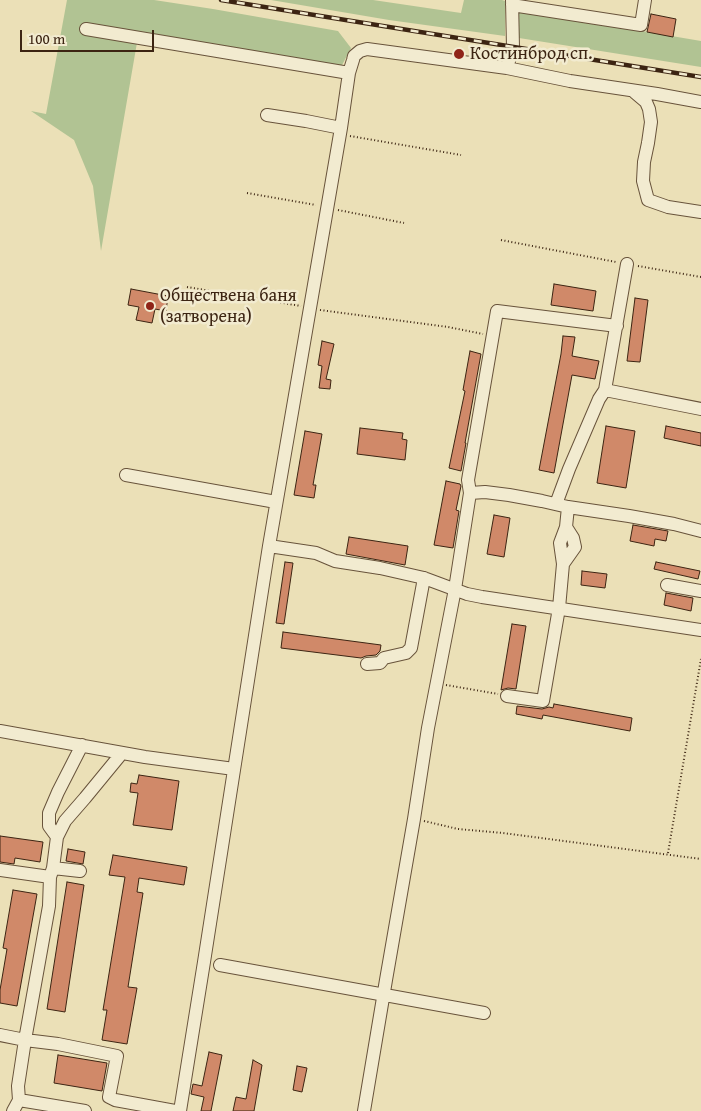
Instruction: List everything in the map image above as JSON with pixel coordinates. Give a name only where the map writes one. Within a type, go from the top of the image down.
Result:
[{"type":"street","points":[[507,68],[513,47],[512,2],[641,26],[645,0]]},
{"type":"street","points":[[86,29],[349,74]]},
{"type":"street","points":[[180,1111],[276,502],[341,132],[349,74],[354,56],[363,50],[507,68],[570,81],[701,102]]},
{"type":"street","points":[[631,90],[646,102],[649,109],[651,122],[644,162],[643,181],[648,200],[668,207],[701,212]]},
{"type":"street","points":[[267,115],[306,121],[341,132]]},
{"type":"street","points":[[507,696],[543,701],[559,608],[563,564],[560,543],[566,527],[562,505],[569,469],[599,399],[605,390],[627,264]]},
{"type":"street","points":[[364,1111],[436,683],[455,589],[470,493],[468,480],[498,310],[617,326]]},
{"type":"street","points":[[605,390],[701,409]]},
{"type":"street","points":[[126,475],[276,502]]},
{"type":"street","points":[[470,493],[485,492],[674,524],[701,531]]},
{"type":"street","points":[[269,546],[316,553],[335,561],[380,568],[424,578],[467,594],[482,597],[701,630]]},
{"type":"street","points":[[367,664],[380,664],[384,658],[406,653],[411,648],[424,578]]},
{"type":"street","points":[[667,585],[701,591]]},
{"type":"street","points":[[0,732],[122,753],[234,769]]},
{"type":"street","points":[[57,837],[49,826],[49,813],[82,746]]},
{"type":"street","points":[[85,1111],[16,1106],[18,1086],[49,906],[57,837],[64,821],[86,798],[122,753]]},
{"type":"street","points":[[0,870],[80,871]]},
{"type":"street","points":[[220,965],[484,1013]]},
{"type":"street","points":[[0,1035],[117,1056],[109,1097],[115,1100],[175,1111]]},
{"type":"path","points":[[341,132],[461,155]]},
{"type":"path","points":[[501,240],[701,277]]},
{"type":"path","points":[[188,287],[331,312],[448,327],[493,336]]},
{"type":"path","points":[[667,854],[701,659]]},
{"type":"path","points":[[436,683],[507,696]]},
{"type":"path","points":[[414,819],[458,829],[701,859]]},
{"type":"green space","points":[[67,0],[154,0],[213,9],[338,31],[351,48],[341,67],[139,31],[101,251],[93,186],[74,140],[31,111],[46,114]]},
{"type":"green space","points":[[271,0],[373,0],[461,13],[464,0],[502,0],[505,1],[505,36],[389,20]]},
{"type":"green space","points":[[518,10],[701,41],[701,67],[519,38]]},
{"type":"building","points":[[651,14],[676,19],[673,37],[647,32]]},
{"type":"building","points":[[554,284],[596,291],[593,311],[551,305]]},
{"type":"building","name":"Обществена баня (затворена)","points":[[131,289],[168,296],[166,311],[155,309],[152,323],[136,320],[139,307],[128,305]]},
{"type":"building","points":[[635,298],[648,300],[640,362],[627,361]]},
{"type":"building","points":[[563,336],[575,337],[572,356],[599,361],[595,379],[572,375],[554,473],[539,470]]},
{"type":"building","points":[[322,341],[334,344],[326,379],[331,380],[330,389],[319,388],[322,366],[318,365]]},
{"type":"building","points":[[470,351],[481,354],[461,471],[449,468],[465,391],[463,390]]},
{"type":"building","points":[[606,426],[635,431],[626,488],[597,483]]},
{"type":"building","points":[[666,426],[701,433],[701,446],[664,438]]},
{"type":"building","points":[[360,428],[403,433],[402,439],[407,440],[405,460],[357,454]]},
{"type":"building","points":[[305,431],[322,434],[313,485],[316,485],[314,498],[294,495]]},
{"type":"building","points":[[446,481],[460,484],[461,486],[456,510],[459,511],[453,548],[434,545]]},
{"type":"building","points":[[494,515],[510,518],[504,557],[487,554]]},
{"type":"building","points":[[633,525],[668,531],[666,541],[655,539],[654,546],[630,541]]},
{"type":"building","points":[[349,537],[408,546],[405,565],[346,554]]},
{"type":"building","points":[[285,562],[293,563],[284,624],[276,623]]},
{"type":"building","points":[[656,562],[700,571],[698,579],[654,569]]},
{"type":"building","points":[[582,571],[607,574],[605,588],[581,585]]},
{"type":"building","points":[[666,593],[693,598],[691,611],[664,605]]},
{"type":"building","points":[[512,624],[526,626],[516,689],[508,688],[501,690]]},
{"type":"building","points":[[283,632],[381,645],[380,651],[376,655],[361,658],[281,648]]},
{"type":"building","points":[[554,704],[632,718],[630,731],[543,715],[542,719],[516,714],[517,706],[542,709],[553,708]]},
{"type":"building","points":[[139,775],[179,781],[172,830],[133,825],[138,793],[130,792],[131,783],[137,784]]},
{"type":"building","points":[[0,836],[43,842],[40,862],[15,858],[14,864],[0,862]]},
{"type":"building","points":[[68,849],[85,852],[83,864],[66,861]]},
{"type":"building","points":[[113,855],[187,867],[184,885],[139,878],[137,892],[143,893],[128,987],[137,988],[127,1044],[102,1040],[107,1010],[103,1010],[125,877],[109,875]]},
{"type":"building","points":[[67,882],[84,885],[65,1012],[47,1009]]},
{"type":"building","points":[[13,890],[37,894],[17,1006],[0,1003],[0,990],[7,949],[3,948]]},
{"type":"building","points":[[209,1052],[222,1055],[211,1111],[201,1111],[204,1097],[191,1094],[193,1084],[202,1086]]},
{"type":"building","points":[[58,1055],[107,1063],[102,1091],[54,1083]]},
{"type":"building","points":[[253,1060],[262,1065],[254,1111],[233,1111],[236,1097],[246,1099]]},
{"type":"building","points":[[297,1066],[307,1068],[302,1092],[293,1090]]},
{"type":"railway","points":[[221,0],[701,77]]},
{"type":"place","name":"Костинброд сп.","points":[[459,54]]},
{"type":"place","name":"Обществена баня (затворена)","points":[[150,306]]}]
